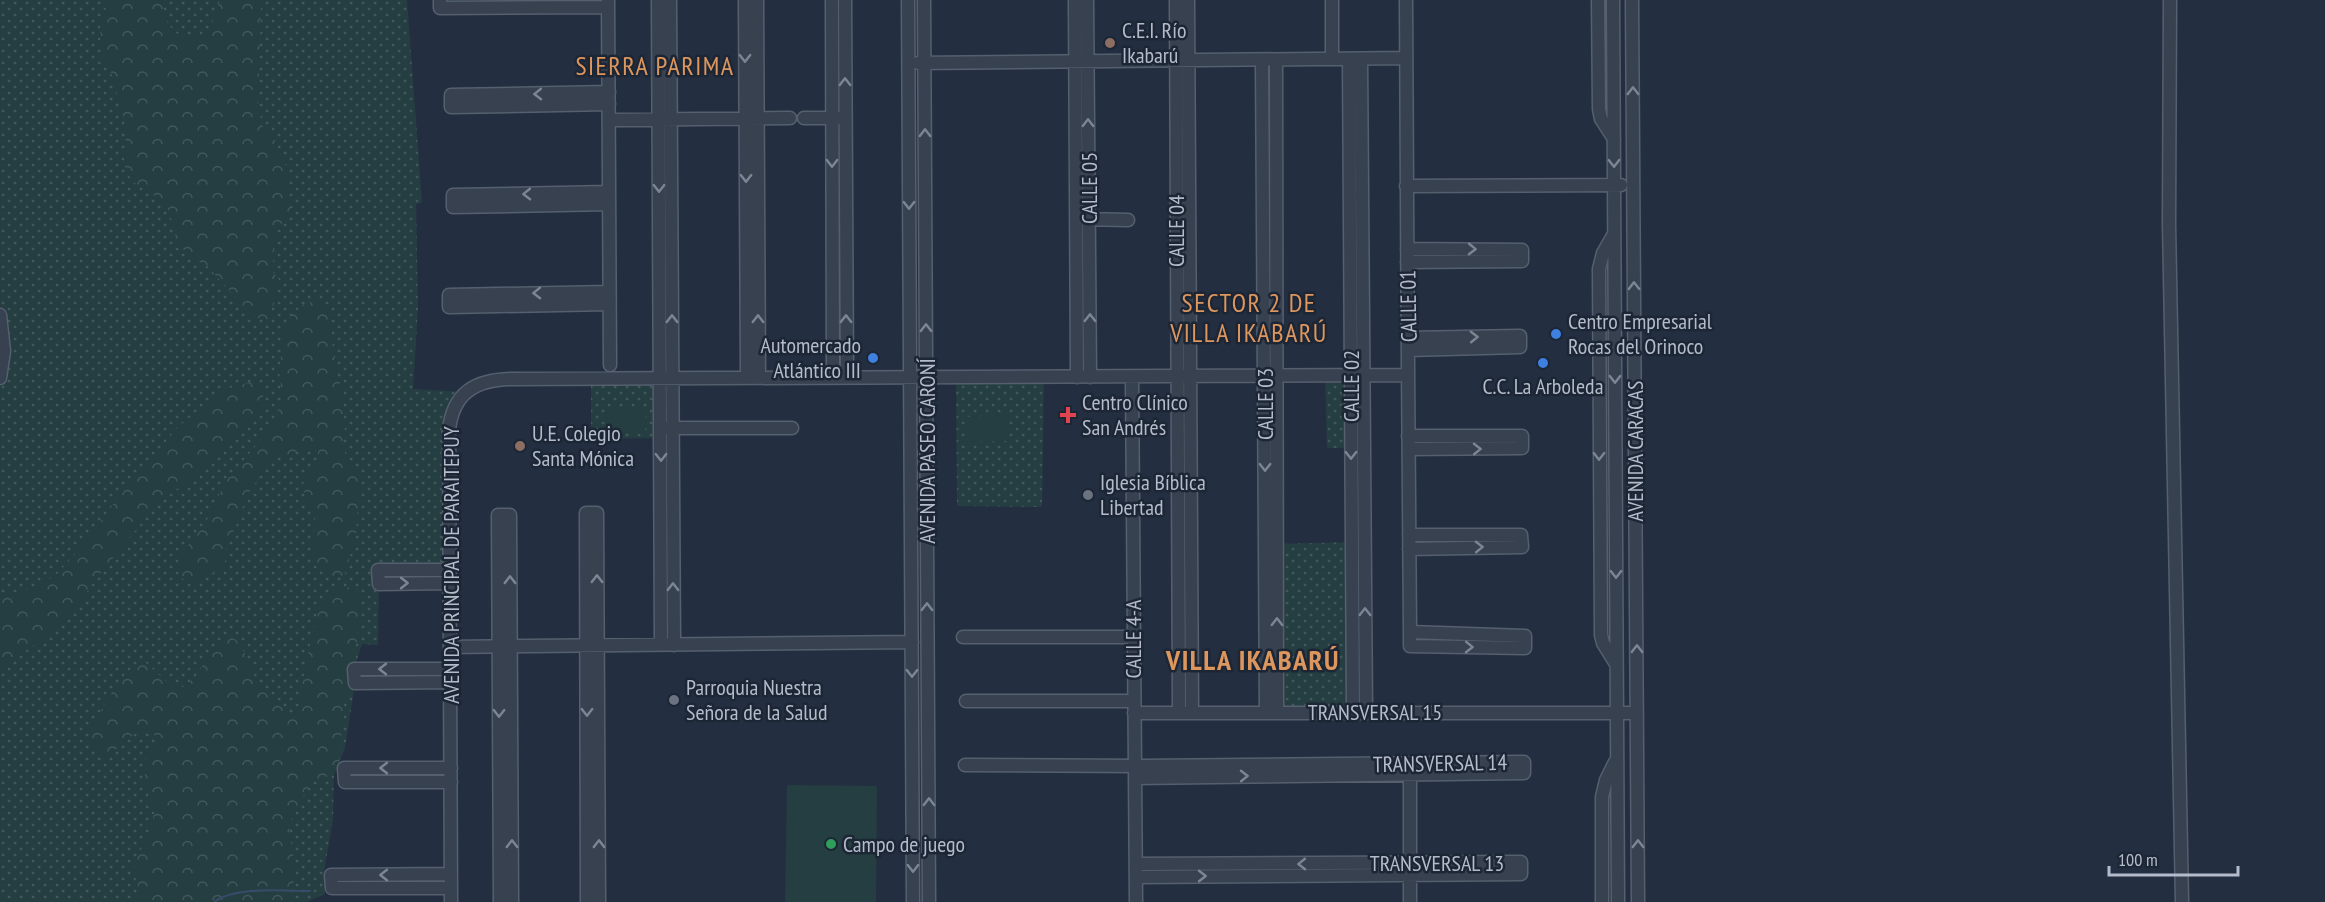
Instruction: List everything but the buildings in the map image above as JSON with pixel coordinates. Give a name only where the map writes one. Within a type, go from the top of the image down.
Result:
[{"type":"street","points":[[440,0],[440,8],[608,3],[610,365]]},
{"type":"street","points":[[745,0],[752,119]]},
{"type":"street","points":[[753,377],[752,119],[757,0]]},
{"type":"street","points":[[832,0],[833,377]]},
{"type":"street","points":[[845,0],[847,377]]},
{"type":"street","name":"AVENIDA PASEO CARONÍ","points":[[908,0],[913,902]]},
{"type":"street","name":"AVENIDA PASEO CARONÍ","points":[[924,0],[929,902]]},
{"type":"street","name":"CALLE 05","points":[[1075,0],[1081,62],[1089,219],[1090,377]]},
{"type":"street","name":"CALLE 05","points":[[1077,377],[1076,219],[1081,62],[1087,0]]},
{"type":"street","name":"CALLE 04","points":[[1176,0],[1177,376],[1185,544]]},
{"type":"street","name":"CALLE 04","points":[[1185,713],[1185,544],[1190,376],[1188,0]]},
{"type":"street","points":[[1332,0],[1332,59]]},
{"type":"street","name":"CALLE 01","points":[[1406,0],[1410,646],[1525,648],[1525,636],[1410,632]]},
{"type":"street","name":"AVENIDA CARACAS","points":[[1598,0],[1599,109],[1601,119],[1614,139]]},
{"type":"street","name":"AVENIDA CARACAS","points":[[1613,0],[1618,902]]},
{"type":"street","name":"AVENIDA CARACAS","points":[[1632,0],[1638,902]]},
{"type":"street","points":[[2170,0],[2169,224],[2182,902]]},
{"type":"street","points":[[664,1],[668,645]]},
{"type":"street","points":[[909,63],[1406,58]]},
{"type":"street","name":"CALLE 02","points":[[1355,59],[1359,712]]},
{"type":"street","name":"CALLE 03","points":[[1262,60],[1270,217],[1271,713]]},
{"type":"street","name":"CALLE 03","points":[[1270,217],[1276,97],[1275,60]]},
{"type":"street","points":[[451,95],[609,98],[451,107],[451,95]]},
{"type":"street","points":[[1263,97],[1276,97]]},
{"type":"street","points":[[609,120],[790,118]]},
{"type":"street","points":[[804,118],[845,118]]},
{"type":"street","points":[[1176,131],[1189,130]]},
{"type":"street","points":[[1406,186],[1633,185]]},
{"type":"street","points":[[453,195],[609,198],[453,207],[453,195]]},
{"type":"street","points":[[1176,218],[1190,218]]},
{"type":"street","points":[[1076,219],[1128,220]]},
{"type":"street","points":[[833,250],[846,250]]},
{"type":"street","points":[[1522,250],[1522,261],[1407,256],[1522,250]]},
{"type":"street","points":[[448,295],[609,298],[448,307],[448,295]]},
{"type":"street","points":[[0,315],[4,351],[0,378]]},
{"type":"street","points":[[1520,336],[1521,347],[1408,344],[1520,336]]},
{"type":"street","name":"AVENIDA PRINCIPAL DE PARAITEPUY","points":[[451,902],[449,430],[452,413],[466,393],[479,383],[497,379],[1408,375]]},
{"type":"street","name":"CALLE 4-A","points":[[1132,377],[1136,902]]},
{"type":"street","points":[[666,428],[792,428]]},
{"type":"street","points":[[1408,436],[1522,436],[1522,448],[1408,449]]},
{"type":"street","points":[[592,646],[597,513],[586,513],[592,646],[593,872],[599,902]]},
{"type":"street","points":[[505,646],[498,515],[510,515],[505,646],[506,873],[512,902]]},
{"type":"street","points":[[1409,535],[1521,535],[1522,547],[1409,549]]},
{"type":"street","points":[[449,570],[378,570],[379,584],[450,583]]},
{"type":"street","points":[[963,637],[1134,637]]},
{"type":"street","points":[[450,647],[912,642]]},
{"type":"street","points":[[450,669],[354,669],[354,683],[450,682]]},
{"type":"street","name":"TRANSVERSAL 15","points":[[966,701],[1134,707],[1185,713],[1637,713]]},
{"type":"street","name":"AVENIDA CARACAS","points":[[1602,902],[1602,797],[1606,780],[1617,758]]},
{"type":"street","name":"TRANSVERSAL 14","points":[[965,765],[1135,772],[1410,769],[1524,773],[1524,762],[1410,769]]},
{"type":"street","points":[[451,768],[344,768],[345,782],[451,782]]},
{"type":"street","points":[[1410,769],[1410,902]]},
{"type":"street","name":"TRANSVERSAL 13","points":[[1136,870],[1410,869],[1521,874],[1521,862],[1410,869]]},
{"type":"street","points":[[587,902],[593,872]]},
{"type":"street","points":[[500,902],[506,873]]},
{"type":"street","points":[[451,874],[332,875],[332,888],[451,888]]},
{"type":"green space","points":[[0,0],[407,0],[422,203],[416,204],[418,308],[413,389],[466,392],[452,413],[450,583],[379,584],[378,645],[362,644],[354,669],[450,669],[450,682],[355,683],[345,748],[334,774],[333,819],[324,872],[325,894],[307,902],[0,902]]},
{"type":"green space","points":[[111,0],[161,0],[172,29],[182,36],[190,37],[200,37],[211,26],[220,0],[257,0],[261,8],[258,105],[263,127],[274,138],[287,168],[287,191],[291,205],[289,216],[279,227],[274,239],[273,272],[279,279],[276,298],[268,319],[260,319],[252,315],[207,266],[178,245],[169,211],[162,201],[133,182],[127,173],[124,164],[126,134],[124,119],[110,69],[101,53],[100,18]]},
{"type":"green space","points":[[440,0],[608,0],[608,7],[440,8]]},
{"type":"green space","points":[[658,0],[670,0],[674,645],[661,645],[660,438],[591,439],[591,378],[660,378]]},
{"type":"green space","points":[[1349,59],[1361,59],[1365,712],[1265,713],[1263,60],[1275,60],[1278,544],[1351,542],[1351,448],[1327,448],[1325,375],[1350,375]]},
{"type":"green space","points":[[324,301],[331,323],[333,351],[337,360],[342,392],[345,431],[342,444],[348,461],[360,475],[356,535],[345,574],[339,577],[325,574],[322,568],[313,565],[315,512],[305,498],[303,484],[318,464],[318,452],[312,448],[279,457],[266,468],[247,495],[235,529],[226,542],[226,560],[221,568],[197,582],[184,581],[177,563],[185,549],[212,512],[224,483],[276,422],[282,395],[279,371],[284,329],[292,315],[305,303]]},
{"type":"green space","points":[[956,377],[1044,377],[1042,507],[957,506]]},
{"type":"green space","points":[[254,381],[262,388],[264,404],[209,465],[157,504],[77,606],[33,646],[0,668],[0,597],[43,584],[57,574],[85,543],[114,503],[178,427],[223,390]]},
{"type":"green space","points":[[607,408],[646,409],[645,434],[606,432]]},
{"type":"green space","points":[[1009,415],[1009,441],[966,442],[965,417]]},
{"type":"green space","points":[[333,586],[360,591],[360,625],[343,711],[339,766],[334,774],[310,783],[290,825],[294,872],[289,898],[285,902],[139,902],[140,893],[133,870],[151,828],[155,809],[144,785],[146,759],[155,742],[154,732],[140,732],[128,738],[107,757],[94,748],[88,737],[111,693],[127,673],[144,661],[176,690],[179,689],[195,677],[221,642],[234,639],[240,644],[251,670],[260,683],[282,706],[288,717],[294,718],[299,712],[306,665],[320,607]]},
{"type":"green space","name":"Campo de juego","points":[[787,785],[877,786],[876,902],[785,902]]},
{"type":"waterway","points":[[214,902],[223,897],[247,891],[310,891]]},
{"type":"place","name":"C.E.I. Río Ikabarú","points":[[1110,43]]},
{"type":"place","name":"Centro Empresarial Rocas del Orinoco","points":[[1556,334]]},
{"type":"place","name":"Automercado Atlántico III","points":[[873,358]]},
{"type":"place","name":"C.C. La Arboleda","points":[[1543,363]]},
{"type":"place","name":"Centro Clínico San Andrés","points":[[1068,415]]},
{"type":"place","name":"U.E. Colegio Santa Mónica","points":[[520,446]]},
{"type":"place","name":"Iglesia Bíblica Libertad","points":[[1088,495]]},
{"type":"place","name":"Parroquia Nuestra Señora de la Salud","points":[[674,700]]},
{"type":"place","name":"Campo de juego","points":[[831,844]]},
{"type":"district","name":"SIERRA PARIMA","points":[[655,65]]},
{"type":"district","name":"SECTOR 2 DE VILLA IKABARÚ","points":[[1249,317]]},
{"type":"district","name":"VILLA IKABARÚ","points":[[1253,659]]}]
